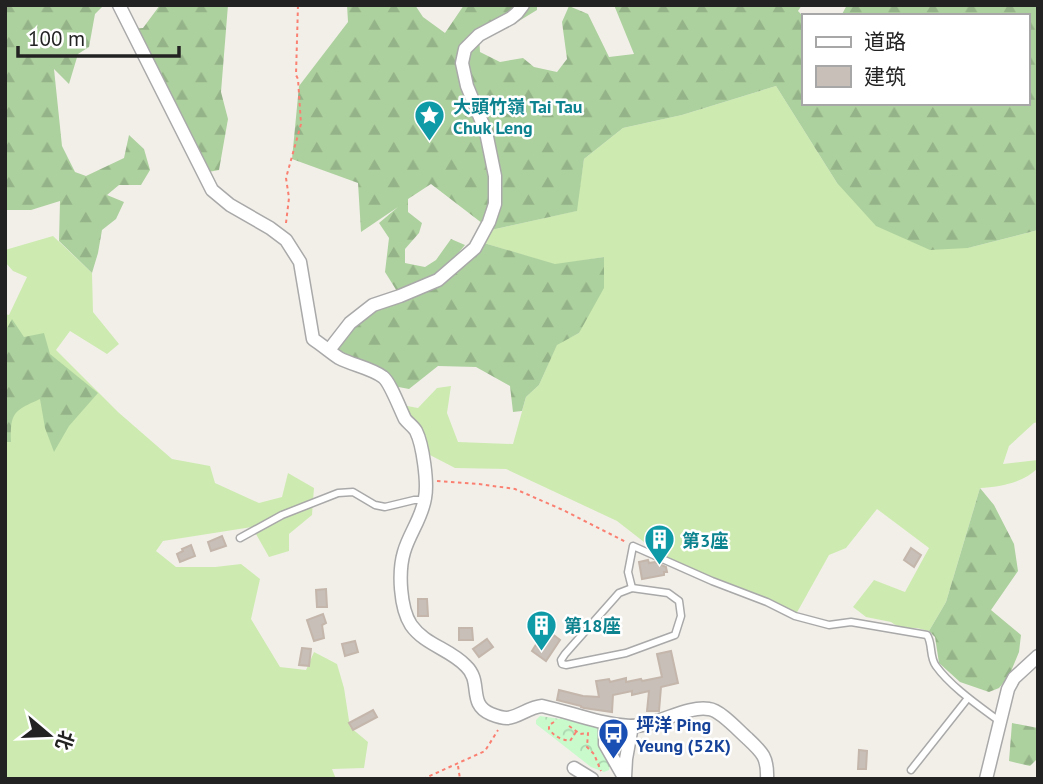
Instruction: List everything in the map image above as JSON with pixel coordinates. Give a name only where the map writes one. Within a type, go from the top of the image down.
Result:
[{"type":"street","points":[[119,5],[212,190],[230,205],[284,238],[300,262],[313,339],[340,358],[384,378],[407,421],[415,429],[425,464],[425,500],[420,519],[405,548],[401,584],[406,616],[415,630],[424,639],[469,668],[475,681],[477,702],[490,714],[506,718],[542,706],[605,723],[642,726],[691,711],[709,709],[719,713],[761,751],[765,758],[767,779]]},
{"type":"street","points":[[329,350],[351,323],[373,305],[438,280],[475,248],[495,204],[495,176],[486,132],[467,86],[462,63],[466,49],[479,35],[510,18],[523,5]]},
{"type":"street","points":[[986,779],[1008,689],[1014,678],[1038,656]]},
{"type":"street","points":[[605,723],[605,744],[625,779]]},
{"type":"street","points":[[625,779],[632,726]]},
{"type":"street","points":[[573,768],[597,777]]},
{"type":"lane","points":[[240,538],[282,515],[338,492],[353,492],[375,505],[385,507],[425,500]]},
{"type":"lane","points":[[632,587],[628,572],[633,546],[795,616],[829,625],[851,622],[927,635],[932,643],[934,664],[968,698],[999,721]]},
{"type":"lane","points":[[632,587],[668,593],[679,600],[681,616],[675,635],[626,653],[562,664],[561,660],[565,654],[619,593],[632,587]]},
{"type":"lane","points":[[911,770],[968,698]]},
{"type":"path","points":[[284,238],[289,198],[286,178],[301,124],[296,75],[298,5]]},
{"type":"path","points":[[426,481],[515,489],[633,546]]},
{"type":"path","points":[[424,779],[485,751],[506,718]]},
{"type":"path","points":[[556,722],[551,723],[549,729],[560,739],[570,741],[578,733],[588,733],[587,747],[594,754],[597,777]]},
{"type":"path","points":[[566,724],[587,741]]},
{"type":"path","points":[[588,737],[593,737]]},
{"type":"path","points":[[458,764],[460,779]]},
{"type":"green space","points":[[5,5],[104,5],[95,14],[89,47],[78,54],[69,84],[54,69],[62,146],[75,172],[86,176],[124,158],[129,135],[144,149],[150,170],[141,185],[119,185],[107,195],[124,202],[116,219],[102,230],[92,273],[59,241],[60,201],[31,210],[5,210]]},
{"type":"green space","points":[[160,5],[228,5],[221,92],[228,119],[219,170],[203,173],[131,29],[143,28]]},
{"type":"green space","points":[[347,5],[415,5],[423,17],[445,33],[464,5],[537,5],[537,10],[509,27],[479,35],[480,52],[500,62],[523,58],[534,67],[557,72],[567,59],[562,22],[569,6],[588,14],[609,57],[634,54],[614,5],[802,5],[798,11],[802,15],[802,105],[1029,105],[1029,14],[842,14],[847,5],[1038,5],[1038,230],[968,248],[930,250],[876,226],[837,183],[776,86],[682,115],[623,128],[584,159],[577,211],[491,230],[431,184],[408,199],[408,212],[422,223],[419,233],[405,249],[405,263],[425,267],[436,260],[451,239],[465,245],[455,257],[456,264],[484,243],[555,264],[604,257],[604,288],[579,333],[557,345],[539,385],[526,397],[522,411],[513,412],[510,386],[476,367],[438,366],[409,389],[388,385],[329,350],[354,320],[400,296],[385,272],[389,238],[379,223],[398,207],[361,232],[358,183],[292,159],[299,86],[348,22]]},
{"type":"green space","points":[[776,86],[837,183],[968,248],[1038,230],[1038,422],[1009,446],[1003,464],[1038,460],[1038,468],[1011,483],[980,488],[946,602],[929,631],[900,628],[891,622],[866,617],[853,607],[874,580],[905,592],[929,548],[877,509],[846,548],[829,555],[795,616],[671,563],[617,521],[506,469],[455,468],[426,453],[402,405],[418,408],[437,388],[451,386],[447,413],[458,442],[513,444],[526,397],[539,385],[557,344],[579,333],[604,257],[556,265],[484,243],[491,230],[576,211],[584,159],[623,128],[682,115]]},
{"type":"green space","points":[[53,236],[92,273],[93,312],[119,344],[107,354],[70,331],[56,350],[118,412],[172,459],[210,466],[215,483],[259,503],[282,497],[288,473],[314,488],[312,515],[289,534],[289,551],[269,557],[252,527],[163,541],[156,551],[176,567],[241,564],[260,579],[251,619],[280,667],[306,670],[314,652],[337,664],[350,727],[368,742],[364,768],[332,769],[336,779],[5,779],[5,314],[9,315],[27,277],[13,271],[5,262],[5,250]]},
{"type":"green space","points":[[12,319],[24,337],[44,333],[50,354],[98,393],[69,426],[54,452],[45,428],[40,399],[15,414],[11,424],[11,442],[5,442],[5,332]]},
{"type":"green space","points":[[980,488],[994,505],[1014,544],[1018,571],[991,610],[1021,635],[1019,652],[1009,676],[999,688],[989,692],[960,682],[939,663],[935,637],[929,631],[946,602]]},
{"type":"green space","points":[[540,716],[560,719],[561,716],[597,727],[609,770],[604,772],[591,767],[536,724]]},
{"type":"green space","points":[[1012,723],[1038,728],[1038,758],[1030,766],[1009,761]]},
{"type":"building","points":[[222,536],[226,546],[211,551],[208,542]]},
{"type":"building","points":[[191,545],[195,556],[180,562],[177,554]]},
{"type":"building","points":[[911,548],[921,555],[914,567],[904,560]]},
{"type":"building","points":[[648,560],[649,563],[655,562],[666,567],[667,572],[642,579],[639,562]]},
{"type":"building","points":[[326,589],[327,607],[317,607],[316,590]]},
{"type":"building","points":[[418,599],[427,599],[428,616],[418,616]]},
{"type":"building","points":[[323,614],[326,623],[322,625],[324,638],[314,641],[307,620]]},
{"type":"building","points":[[459,628],[472,628],[473,640],[459,640]]},
{"type":"building","points":[[551,633],[560,640],[546,661],[532,651],[537,643],[541,646]]},
{"type":"building","points":[[487,639],[493,647],[479,657],[473,649]]},
{"type":"building","points":[[355,641],[358,652],[345,656],[342,644]]},
{"type":"building","points":[[302,648],[311,649],[309,666],[299,665]]},
{"type":"building","points":[[671,651],[678,683],[661,687],[659,711],[647,711],[649,691],[613,695],[612,712],[557,700],[559,690],[599,697],[596,681],[609,679],[610,682],[626,678],[626,682],[662,677],[657,654]]},
{"type":"building","points":[[373,710],[377,717],[353,730],[349,723]]},
{"type":"building","points":[[859,750],[867,751],[866,769],[858,769]]},
{"type":"place","name":"大頭竹嶺 Tai Tau Chuk Leng","points":[[430,143]]},
{"type":"place","name":"第3座","points":[[659,567]]},
{"type":"place","name":"第18座","points":[[541,652]]},
{"type":"place","name":"坪洋 Ping Yeung (52K)","points":[[613,761]]}]
